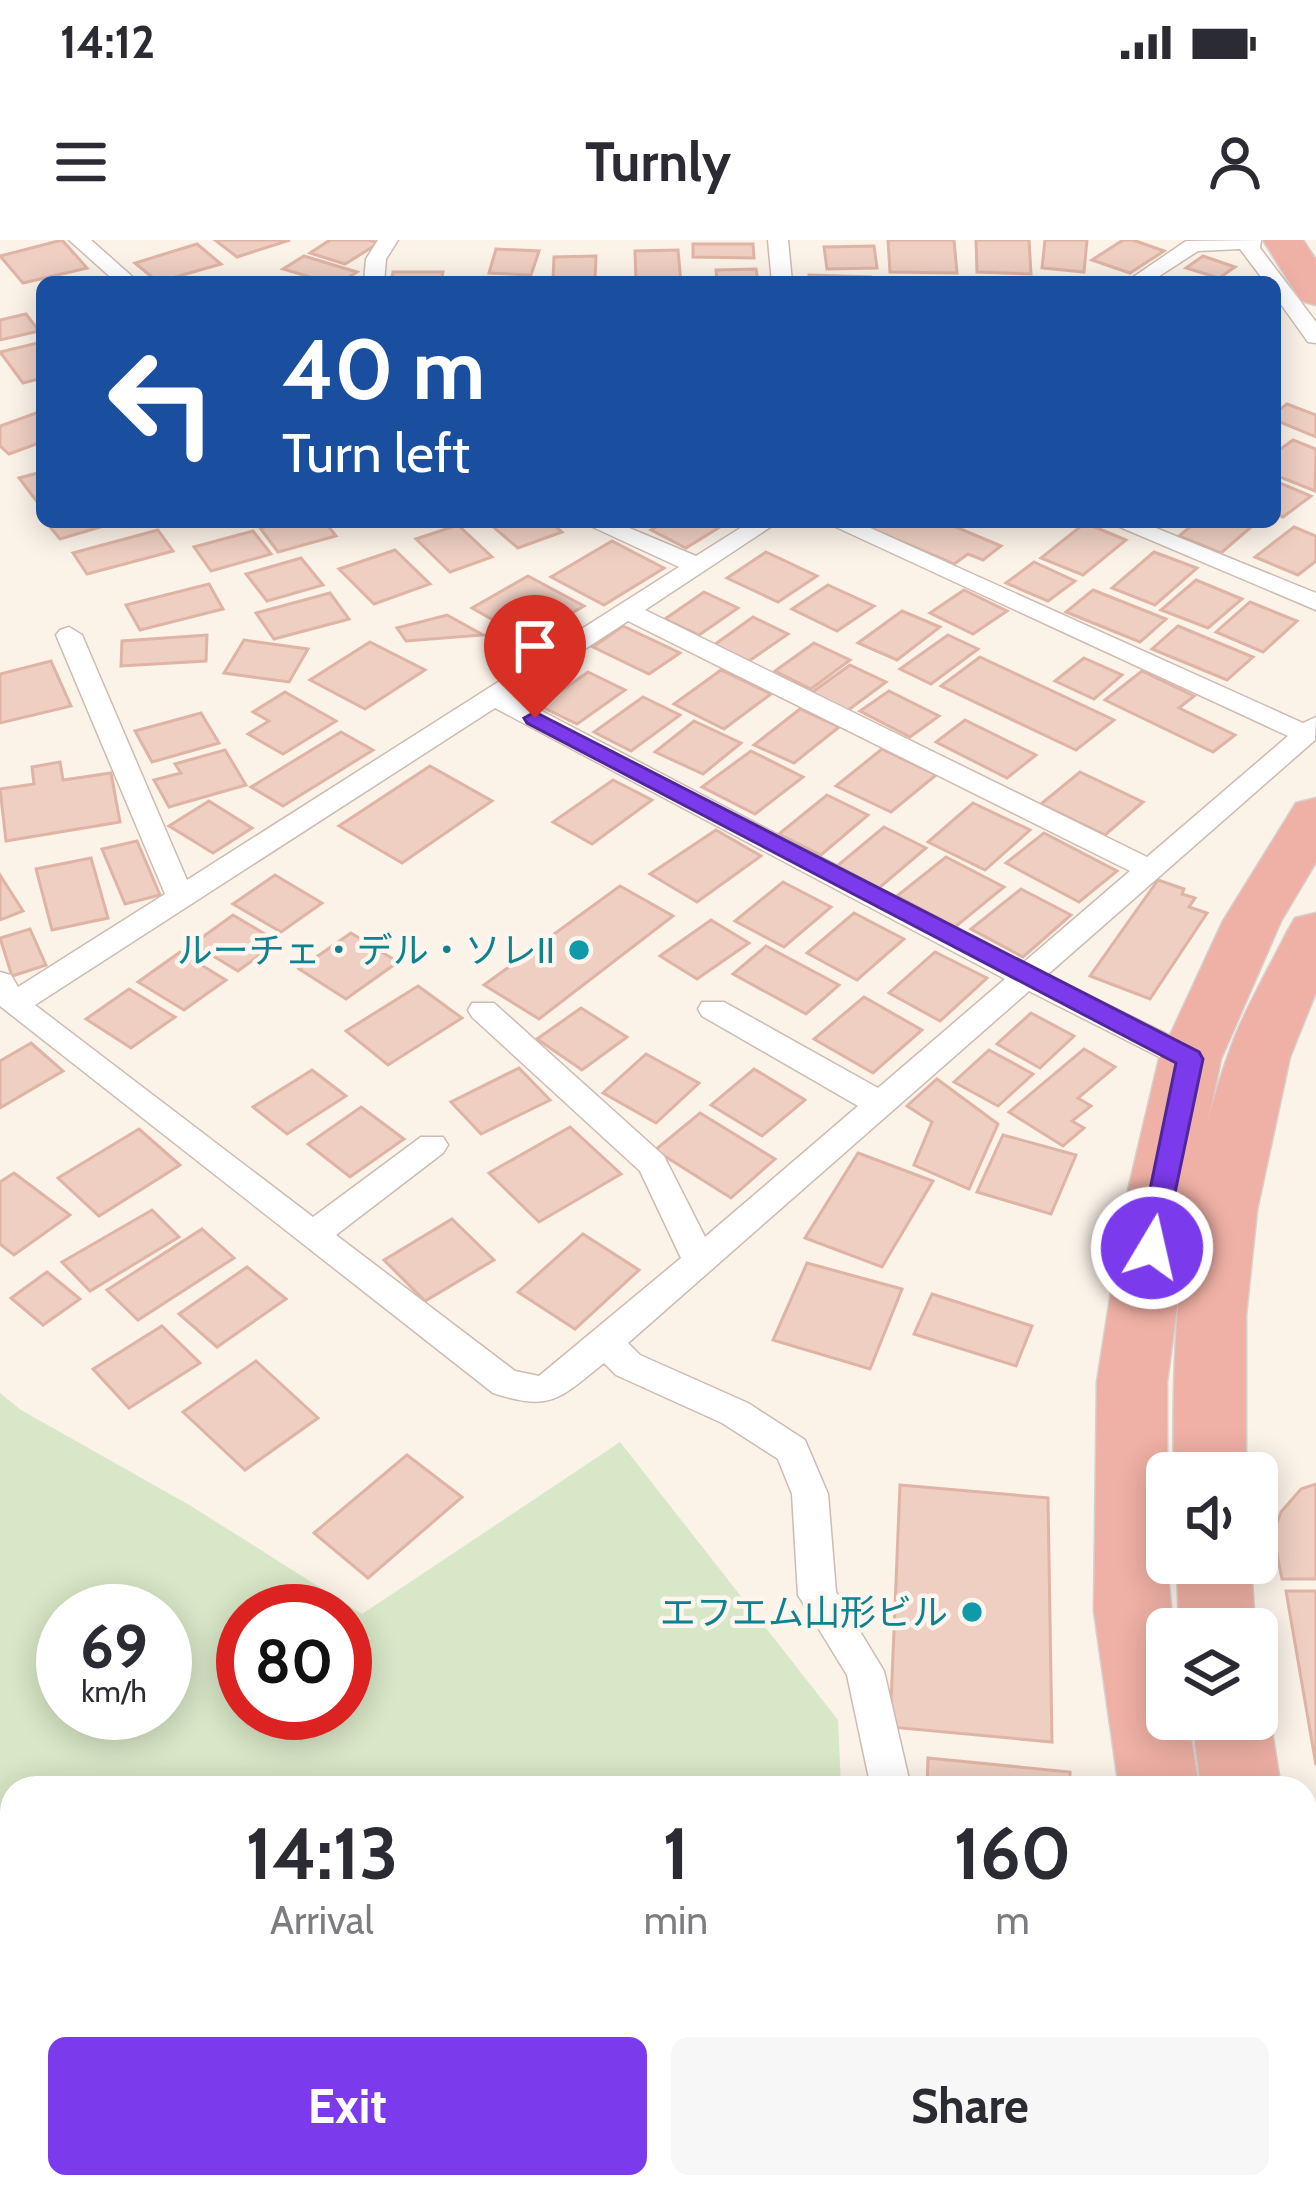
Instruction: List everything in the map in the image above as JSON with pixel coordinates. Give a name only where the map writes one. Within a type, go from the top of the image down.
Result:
[{"type":"highway","points":[[1283,240],[1316,292]]},
{"type":"highway","points":[[1157,1776],[1132,1611],[1132,1382],[1158,1203],[1190,1059],[1252,921],[1316,815]]},
{"type":"highway","points":[[1209,1452],[1207,1401],[1222,1213],[1260,1054],[1299,1014],[1316,932]]},
{"type":"highway","points":[[1234,1740],[1239,1776]]},
{"type":"lane","points":[[80,240],[120,276]]},
{"type":"lane","points":[[375,276],[376,259],[388,240]]},
{"type":"lane","points":[[778,240],[781,276]]},
{"type":"lane","points":[[1166,240],[1190,247],[1251,241],[1250,248],[1271,276]]},
{"type":"lane","points":[[1145,276],[1190,247]]},
{"type":"lane","points":[[1281,290],[1316,337]]},
{"type":"lane","points":[[608,528],[696,565]]},
{"type":"lane","points":[[756,528],[179,894],[7,993],[505,1384],[545,1391],[605,1343],[1311,729],[851,528]]},
{"type":"lane","points":[[1135,528],[1316,602]]},
{"type":"lane","points":[[625,610],[1150,870]]},
{"type":"lane","points":[[69,635],[179,894]]},
{"type":"lane","points":[[494,697],[1190,1059]]},
{"type":"lane","points":[[712,1009],[880,1104]]},
{"type":"lane","points":[[483,1010],[653,1164],[699,1260]]},
{"type":"lane","points":[[313,1235],[432,1145]]},
{"type":"lane","points":[[605,1343],[628,1366],[735,1413],[792,1450],[810,1493],[818,1595],[865,1670],[888,1776]]},
{"type":"green space","points":[[0,1393],[21,1410],[191,1506],[314,1584],[216,1584],[216,1740],[372,1740],[372,1607],[620,1442],[838,1720],[840,1776],[0,1776]]},
{"type":"building","points":[[62,240],[87,268],[36,276],[23,283],[0,256]]},
{"type":"building","points":[[215,240],[290,240],[237,257]]},
{"type":"building","points":[[330,240],[379,243],[345,264],[310,253]]},
{"type":"building","points":[[888,240],[954,240],[957,273],[890,272]]},
{"type":"building","points":[[976,240],[1029,240],[1031,274],[977,272]]},
{"type":"building","points":[[1045,240],[1087,240],[1084,272],[1042,268]]},
{"type":"building","points":[[1123,240],[1164,251],[1130,273],[1092,260]]},
{"type":"building","points":[[197,244],[221,264],[179,276],[151,276],[135,263]]},
{"type":"building","points":[[693,244],[753,244],[754,258],[693,257]]},
{"type":"building","points":[[874,246],[877,268],[827,269],[824,247]]},
{"type":"building","points":[[496,249],[539,251],[531,275],[489,273]]},
{"type":"building","points":[[678,250],[680,276],[636,276],[635,251]]},
{"type":"building","points":[[304,256],[357,272],[307,276],[283,269]]},
{"type":"building","points":[[596,256],[595,276],[553,276],[554,257]]},
{"type":"building","points":[[1203,256],[1235,267],[1222,276],[1186,268]]},
{"type":"building","points":[[756,269],[757,276],[716,276],[716,270]]},
{"type":"building","points":[[393,272],[443,272],[442,276],[392,276]]},
{"type":"building","points":[[26,314],[36,332],[0,340],[0,320]]},
{"type":"building","points":[[36,343],[36,380],[23,383],[0,352]]},
{"type":"building","points":[[1287,404],[1316,415],[1316,437],[1281,422],[1281,408]]},
{"type":"building","points":[[36,413],[36,444],[9,454],[0,446],[0,426]]},
{"type":"building","points":[[1293,440],[1316,449],[1315,491],[1281,477],[1281,449]]},
{"type":"building","points":[[36,474],[36,500],[19,478]]},
{"type":"building","points":[[1281,484],[1311,496],[1283,517]]},
{"type":"building","points":[[1294,527],[1316,536],[1316,561],[1298,575],[1255,557]]},
{"type":"building","points":[[51,528],[97,528],[60,539]]},
{"type":"building","points":[[260,528],[330,528],[336,536],[278,552]]},
{"type":"building","points":[[461,528],[492,557],[450,572],[416,539]]},
{"type":"building","points":[[495,528],[557,528],[562,532],[518,548]]},
{"type":"building","points":[[654,528],[718,528],[686,548],[651,530]]},
{"type":"building","points":[[869,528],[958,528],[1001,546],[983,560],[968,554],[954,564]]},
{"type":"building","points":[[1079,528],[1097,528],[1126,540],[1083,575],[1041,558]]},
{"type":"building","points":[[1189,528],[1250,528],[1221,553],[1179,536]]},
{"type":"building","points":[[158,530],[173,551],[87,574],[73,553]]},
{"type":"building","points":[[253,531],[271,554],[211,571],[194,547]]},
{"type":"building","points":[[612,541],[664,568],[604,605],[551,577]]},
{"type":"building","points":[[395,550],[430,584],[374,604],[339,569]]},
{"type":"building","points":[[766,552],[817,576],[778,602],[727,578]]},
{"type":"building","points":[[1154,552],[1197,568],[1155,605],[1112,588]]},
{"type":"building","points":[[301,558],[323,585],[267,601],[246,574]]},
{"type":"building","points":[[1034,562],[1075,581],[1048,601],[1006,583]]},
{"type":"building","points":[[528,576],[584,606],[527,639],[472,608]]},
{"type":"building","points":[[1196,580],[1242,599],[1208,628],[1161,610]]},
{"type":"building","points":[[209,584],[223,609],[140,630],[126,605]]},
{"type":"building","points":[[828,585],[874,606],[837,631],[792,609]]},
{"type":"building","points":[[964,590],[1007,611],[973,634],[930,613]]},
{"type":"building","points":[[1093,590],[1166,619],[1140,642],[1066,612]]},
{"type":"building","points":[[704,592],[738,608],[699,635],[665,619]]},
{"type":"building","points":[[330,593],[349,619],[274,639],[256,613]]},
{"type":"building","points":[[1250,602],[1297,621],[1263,652],[1216,632]]},
{"type":"building","points":[[902,611],[940,627],[897,660],[858,643]]},
{"type":"building","points":[[447,615],[483,635],[406,641],[397,628]]},
{"type":"building","points":[[753,617],[788,634],[749,661],[714,645]]},
{"type":"building","points":[[623,626],[680,653],[649,674],[593,647]]},
{"type":"building","points":[[1178,626],[1253,657],[1227,680],[1152,649]]},
{"type":"building","points":[[207,635],[206,661],[121,666],[122,641]]},
{"type":"building","points":[[948,635],[978,649],[931,684],[900,669]]},
{"type":"building","points":[[244,640],[308,649],[289,682],[224,673]]},
{"type":"building","points":[[370,642],[425,670],[365,709],[310,680]]},
{"type":"building","points":[[814,643],[850,660],[811,689],[775,671]]},
{"type":"building","points":[[980,657],[1114,720],[1076,750],[941,686]]},
{"type":"building","points":[[1084,658],[1122,675],[1094,699],[1055,681]]},
{"type":"building","points":[[51,661],[71,706],[0,723],[0,674]]},
{"type":"building","points":[[850,665],[886,682],[847,711],[811,693]]},
{"type":"building","points":[[721,670],[771,694],[724,729],[674,704]]},
{"type":"building","points":[[1142,671],[1194,696],[1179,708],[1235,735],[1213,752],[1105,700]]},
{"type":"building","points":[[588,672],[625,690],[577,724],[540,706]]},
{"type":"building","points":[[889,691],[939,716],[910,737],[860,711]]},
{"type":"building","points":[[285,692],[336,721],[283,754],[248,734],[269,721],[253,712]]},
{"type":"building","points":[[643,697],[680,715],[631,751],[594,732]]},
{"type":"building","points":[[800,709],[839,727],[794,763],[754,745]]},
{"type":"building","points":[[201,713],[219,743],[152,762],[135,731]]},
{"type":"building","points":[[965,720],[1036,755],[1007,778],[936,742]]},
{"type":"building","points":[[694,721],[741,743],[703,774],[655,752]]},
{"type":"building","points":[[341,732],[373,750],[283,806],[251,787]]},
{"type":"building","points":[[882,749],[936,775],[891,812],[836,786]]},
{"type":"building","points":[[225,750],[246,785],[169,807],[154,780],[181,773],[175,764]]},
{"type":"building","points":[[751,751],[803,777],[755,814],[702,787]]},
{"type":"building","points":[[60,762],[63,780],[111,773],[120,822],[6,841],[0,789],[34,784],[32,767]]},
{"type":"building","points":[[430,766],[492,801],[402,863],[339,826]]},
{"type":"building","points":[[1080,772],[1143,802],[1105,835],[1041,804]]},
{"type":"building","points":[[613,780],[652,800],[592,844],[553,822]]},
{"type":"building","points":[[827,795],[868,815],[821,855],[779,834]]},
{"type":"building","points":[[209,801],[252,828],[213,853],[169,826]]},
{"type":"building","points":[[973,803],[1030,830],[985,870],[928,842]]},
{"type":"building","points":[[884,827],[926,848],[879,888],[836,867]]},
{"type":"building","points":[[716,830],[761,856],[697,902],[650,874]]},
{"type":"building","points":[[1044,833],[1117,871],[1079,902],[1006,863]]},
{"type":"building","points":[[137,841],[160,895],[125,904],[102,849]]},
{"type":"building","points":[[946,857],[1004,887],[955,927],[897,896]]},
{"type":"building","points":[[91,858],[108,918],[52,930],[36,869]]},
{"type":"building","points":[[0,875],[23,911],[0,920]]},
{"type":"building","points":[[275,875],[322,903],[281,932],[233,904]]},
{"type":"building","points":[[1158,880],[1184,889],[1182,894],[1195,898],[1189,907],[1207,913],[1150,999],[1090,976]]},
{"type":"building","points":[[783,882],[831,907],[784,947],[735,921]]},
{"type":"building","name":"ルーチェ・デル・ソレII","points":[[620,886],[673,916],[539,1019],[484,985]]},
{"type":"building","points":[[1021,889],[1071,915],[1023,957],[971,929]]},
{"type":"building","points":[[854,913],[904,939],[857,980],[807,953]]},
{"type":"building","points":[[233,915],[278,942],[238,971],[193,944]]},
{"type":"building","points":[[711,920],[749,943],[697,979],[660,956]]},
{"type":"building","points":[[30,929],[46,965],[12,976],[0,938]]},
{"type":"building","points":[[351,933],[398,962],[346,999],[299,969]]},
{"type":"building","points":[[766,946],[839,985],[806,1014],[733,974]]},
{"type":"building","points":[[180,952],[226,980],[184,1010],[138,982]]},
{"type":"building","points":[[935,952],[987,978],[940,1021],[889,993]]},
{"type":"building","points":[[418,986],[462,1018],[388,1065],[346,1031]]},
{"type":"building","points":[[129,989],[175,1017],[131,1048],[86,1019]]},
{"type":"building","points":[[864,997],[922,1030],[873,1073],[814,1039]]},
{"type":"building","points":[[581,1008],[627,1037],[582,1070],[537,1039]]},
{"type":"building","points":[[1031,1013],[1074,1036],[1040,1068],[997,1044]]},
{"type":"building","points":[[31,1043],[63,1071],[0,1108],[0,1061]]},
{"type":"building","points":[[1084,1049],[1115,1067],[1078,1098],[1091,1106],[1072,1121],[1084,1128],[1063,1146],[1009,1112]]},
{"type":"building","points":[[989,1050],[1033,1074],[998,1106],[954,1082]]},
{"type":"building","points":[[646,1054],[699,1083],[656,1123],[603,1093]]},
{"type":"building","points":[[519,1068],[550,1100],[481,1134],[451,1102]]},
{"type":"building","points":[[754,1069],[805,1100],[762,1136],[711,1105]]},
{"type":"building","points":[[312,1070],[346,1096],[287,1134],[253,1107]]},
{"type":"building","points":[[937,1079],[998,1124],[969,1189],[914,1165],[932,1122],[907,1106]]},
{"type":"building","points":[[361,1107],[404,1139],[350,1177],[308,1144]]},
{"type":"building","points":[[700,1113],[775,1159],[731,1198],[655,1150]]},
{"type":"building","points":[[570,1127],[621,1174],[539,1222],[489,1173]]},
{"type":"building","points":[[139,1129],[180,1165],[99,1216],[58,1178]]},
{"type":"building","points":[[1003,1135],[1076,1155],[1051,1214],[977,1192]]},
{"type":"building","points":[[858,1153],[933,1181],[882,1267],[805,1238]]},
{"type":"building","points":[[14,1173],[70,1215],[14,1255],[0,1244],[0,1182]]},
{"type":"building","points":[[152,1210],[179,1237],[90,1291],[62,1262]]},
{"type":"building","points":[[452,1219],[494,1260],[425,1301],[384,1260]]},
{"type":"building","points":[[202,1229],[234,1258],[138,1320],[107,1290]]},
{"type":"building","points":[[583,1234],[639,1270],[575,1329],[518,1292]]},
{"type":"building","points":[[807,1263],[902,1289],[870,1369],[773,1340]]},
{"type":"building","points":[[247,1267],[286,1299],[217,1347],[179,1314]]},
{"type":"building","points":[[47,1272],[80,1299],[43,1325],[11,1298]]},
{"type":"building","points":[[932,1294],[1032,1326],[1016,1366],[914,1334]]},
{"type":"building","points":[[162,1326],[200,1363],[129,1408],[93,1369]]},
{"type":"building","points":[[256,1361],[318,1418],[245,1470],[183,1412]]},
{"type":"building","points":[[407,1455],[462,1497],[368,1578],[314,1533]]},
{"type":"building","points":[[1316,1484],[1316,1579],[1282,1579],[1278,1520],[1301,1489]]},
{"type":"building","name":"エフエム山形ビル","points":[[900,1485],[1048,1498],[1052,1742],[890,1727]]},
{"type":"building","points":[[1286,1591],[1316,1591],[1316,1765]]},
{"type":"building","points":[[928,1758],[1070,1772],[1070,1776],[927,1776]]},
{"type":"place","name":"ルーチェ・デル・ソレII","points":[[579,950]]},
{"type":"place","name":"エフエム山形ビル","points":[[972,1612]]},
{"type":"route","points":[[535,718],[1190,1059],[1152,1248]]}]
